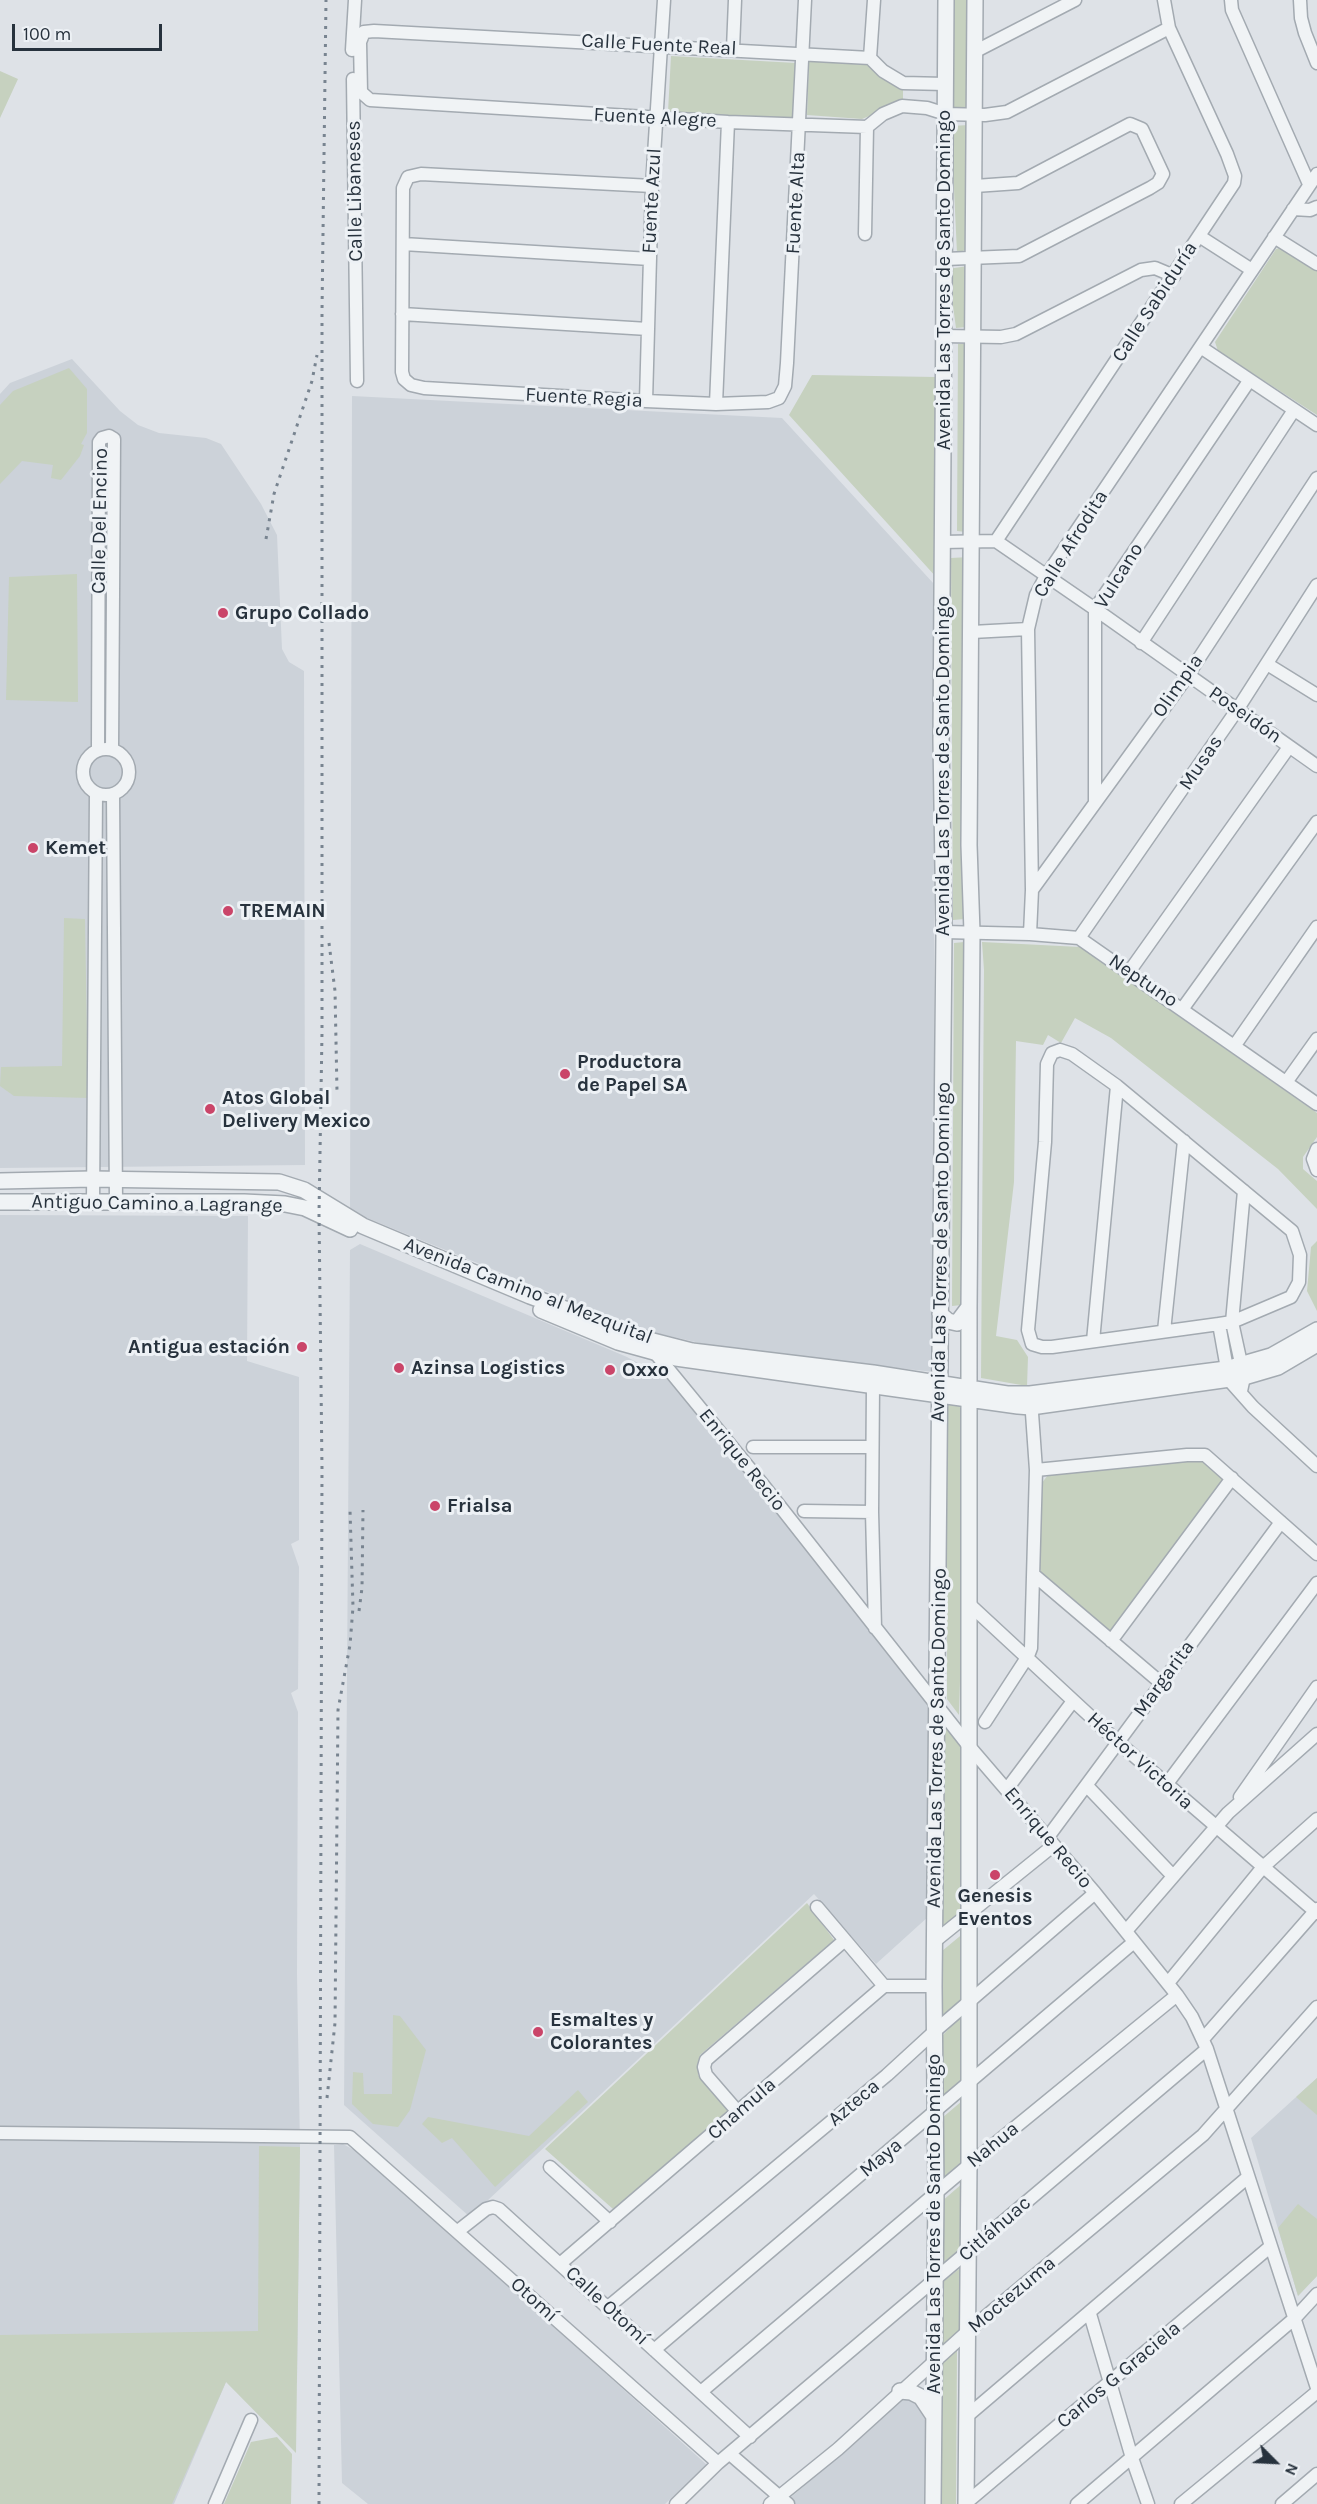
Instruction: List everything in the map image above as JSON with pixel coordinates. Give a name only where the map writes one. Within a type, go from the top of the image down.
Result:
[{"type":"street","name":"Calle Libaneses","points":[[355,0],[352,56],[357,381]]},
{"type":"street","name":"Fuente Azul","points":[[646,401],[652,186],[664,0]]},
{"type":"street","points":[[733,49],[735,0]]},
{"type":"street","name":"Fuente Alta","points":[[775,401],[782,395],[787,377],[805,0]]},
{"type":"street","points":[[874,0],[870,58],[883,71],[903,83],[945,84]]},
{"type":"street","name":"Avenida Las Torres de Santo Domingo","points":[[933,2504],[936,2192],[934,1986],[944,932],[941,740],[946,0]]},
{"type":"street","name":"Avenida Las Torres de Santo Domingo","points":[[966,2504],[972,932],[969,845],[972,632],[970,541],[975,0]]},
{"type":"street","points":[[976,51],[1075,0]]},
{"type":"street","name":"Calle Sabiduría","points":[[996,542],[1234,183],[1235,176],[1227,154],[1170,28],[1164,0]]},
{"type":"street","points":[[1231,0],[1232,10],[1313,179]]},
{"type":"street","points":[[1300,0],[1305,33],[1317,63]]},
{"type":"street","points":[[864,234],[867,127],[883,114],[902,106],[927,108],[946,114],[998,115],[1015,110],[1170,28]]},
{"type":"street","name":"Calle Fuente Real","points":[[361,92],[360,42],[364,32],[733,49],[870,58]]},
{"type":"street","name":"Fuente Alegre","points":[[361,92],[370,100],[378,101],[800,126],[867,127]]},
{"type":"street","points":[[717,404],[728,122]]},
{"type":"street","points":[[945,259],[1020,256],[1158,183],[1163,174],[1146,135],[1136,125],[1130,124],[1025,180],[1011,184],[975,186]]},
{"type":"street","points":[[648,329],[402,314],[403,188],[408,177],[421,174],[652,186]]},
{"type":"street","name":"Calle Afrodita","points":[[1030,934],[1032,890],[1028,629],[1036,595],[1046,576],[1202,348],[1251,270],[1313,179]]},
{"type":"street","points":[[1293,208],[1310,210],[1317,207]]},
{"type":"street","points":[[1199,236],[1251,270]]},
{"type":"street","points":[[1274,237],[1317,264]]},
{"type":"street","points":[[403,244],[650,259]]},
{"type":"street","points":[[944,336],[973,338],[1016,334],[1141,270],[1155,268],[1174,276]]},
{"type":"street","name":"Fuente Regia","points":[[402,314],[402,372],[404,379],[411,385],[424,388],[646,401],[717,404],[775,401]]},
{"type":"street","points":[[1202,348],[1317,425]]},
{"type":"street","name":"Vulcano","points":[[1095,802],[1095,609],[1249,381]]},
{"type":"street","points":[[1142,644],[1294,410]]},
{"type":"street","name":"Calle Del Encino","points":[[98,749],[99,442],[102,438],[109,436],[114,439],[112,749]]},
{"type":"street","name":"Olimpia","points":[[1032,890],[1188,675],[1317,478]]},
{"type":"street","points":[[942,542],[996,542]]},
{"type":"street","name":"Poseidón","points":[[996,542],[1317,766]]},
{"type":"street","name":"Musas","points":[[1079,938],[1237,711],[1317,585]]},
{"type":"street","points":[[972,632],[1028,629]]},
{"type":"street","points":[[1267,664],[1317,695]]},
{"type":"street","points":[[1130,972],[1289,747]]},
{"type":"street","points":[[98,749],[112,749],[122,755],[128,765],[128,777],[123,787],[113,794],[96,793],[85,784],[83,770],[87,757],[98,749]]},
{"type":"street","points":[[93,1202],[96,793]]},
{"type":"street","points":[[113,794],[116,1202]]},
{"type":"street","points":[[1183,1008],[1317,822]]},
{"type":"street","points":[[95,893],[113,894]]},
{"type":"street","points":[[1235,1045],[1317,927]]},
{"type":"street","name":"Neptuno","points":[[944,932],[1030,934],[1079,938],[1183,1008],[1317,1104]]},
{"type":"street","points":[[1287,1081],[1317,1040]]},
{"type":"street","points":[[1057,1050],[1065,1050],[1117,1086],[1292,1231],[1300,1256],[1299,1282],[1291,1297],[1226,1323],[1046,1347],[1032,1344],[1028,1330],[1045,1142],[1049,1056],[1057,1050]]},
{"type":"street","points":[[1094,1341],[1117,1086]]},
{"type":"street","points":[[1164,1331],[1184,1141]]},
{"type":"street","points":[[1317,1149],[1313,1159],[1317,1170]]},
{"type":"street","points":[[244,1180],[244,1202]]},
{"type":"street","name":"Antiguo Camino a Lagrange","points":[[0,1181],[244,1180],[279,1182],[313,1195]]},
{"type":"street","points":[[1244,1191],[1226,1323],[1236,1377],[1248,1403],[1314,1459]]},
{"type":"street","name":"Avenida Camino al Mezquital","points":[[313,1195],[363,1226],[655,1347],[701,1363],[873,1386],[939,1389]]},
{"type":"street","name":"Antiguo Camino a Lagrange","points":[[0,1202],[244,1202],[298,1206],[313,1211]]},
{"type":"street","name":"Avenida Camino al Mezquital","points":[[313,1211],[345,1227],[583,1328],[655,1347],[703,1352],[939,1389],[1031,1400],[1236,1377],[1278,1366],[1317,1344]]},
{"type":"street","points":[[940,1314],[948,1321],[957,1323],[969,1307]]},
{"type":"street","name":"Avenida Camino al Mezquital","points":[[1236,1377],[1317,1330]]},
{"type":"street","name":"Enrique Recio","points":[[655,1347],[968,1745],[1095,1893],[1177,1995],[1205,2044],[1317,2390]]},
{"type":"street","points":[[873,1386],[872,1512],[876,1628]]},
{"type":"street","points":[[985,1722],[1028,1656],[1031,1641],[1036,1470],[1031,1400]]},
{"type":"street","points":[[753,1447],[872,1447]]},
{"type":"street","points":[[1036,1470],[1197,1455],[1210,1458],[1317,1554]]},
{"type":"street","points":[[1112,1641],[1232,1478]]},
{"type":"street","points":[[804,1511],[872,1512]]},
{"type":"street","name":"Margarita","points":[[935,1941],[969,1916],[1051,1841],[1087,1786],[1161,1683],[1281,1522]]},
{"type":"street","points":[[1034,1575],[1161,1683]]},
{"type":"street","points":[[1166,1785],[1317,1583]]},
{"type":"street","name":"Héctor Victoria","points":[[969,1604],[1166,1785],[1316,1911]]},
{"type":"street","points":[[1126,1931],[1228,1813],[1317,1687]]},
{"type":"street","points":[[1006,1789],[1073,1701]]},
{"type":"street","points":[[1228,1813],[1317,1734]]},
{"type":"street","points":[[1087,1786],[1173,1876]]},
{"type":"street","points":[[1168,1983],[1263,1867],[1317,1820]]},
{"type":"street","name":"Azteca","points":[[608,2307],[887,2075],[1095,1893]]},
{"type":"street","points":[[817,1907],[884,1986],[934,1986]]},
{"type":"street","name":"Citláhuac","points":[[676,2504],[718,2463],[934,2282],[1205,2044],[1316,1911]]},
{"type":"street","points":[[738,2112],[706,2075],[704,2067],[706,2060],[844,1940]]},
{"type":"street","name":"Maya","points":[[654,2350],[1134,1942]]},
{"type":"street","name":"Chamula","points":[[561,2263],[884,1986]]},
{"type":"street","name":"Nahua","points":[[702,2391],[936,2192],[1177,1995]]},
{"type":"street","name":"Moctezuma","points":[[779,2501],[967,2332],[1188,2148],[1227,2110],[1317,2007]]},
{"type":"street","name":"Otomí","points":[[0,2133],[350,2137],[718,2463]]},
{"type":"street","points":[[550,2167],[610,2222]]},
{"type":"street","points":[[966,2417],[1090,2314],[1248,2177]]},
{"type":"street","name":"Calle Otomí","points":[[458,2231],[486,2209],[496,2208],[561,2263],[750,2437]]},
{"type":"street","name":"Carlos G Graciela","points":[[966,2504],[1271,2246]]},
{"type":"street","points":[[1077,2504],[1295,2318],[1317,2294]]},
{"type":"street","points":[[1090,2314],[1132,2458],[1148,2504]]},
{"type":"street","points":[[1181,2504],[1317,2390]]},
{"type":"street","points":[[900,2391],[911,2392],[921,2397],[933,2415]]},
{"type":"street","points":[[216,2504],[251,2420]]},
{"type":"street","points":[[730,2454],[779,2501]]},
{"type":"street","points":[[1282,2504],[1317,2474]]},
{"type":"shaded area","points":[[72,359],[120,411],[138,425],[159,433],[206,438],[221,444],[261,504],[277,535],[282,649],[289,662],[304,671],[305,1165],[0,1168],[0,394],[10,383]]},
{"type":"shaded area","points":[[352,396],[782,418],[934,584],[934,1372],[726,1349],[639,1329],[350,1211]]},
{"type":"shaded area","points":[[0,1215],[248,1216],[247,1361],[299,1377],[299,1540],[291,1544],[299,1567],[298,1689],[291,1693],[298,1712],[297,1974],[300,2147],[297,2383],[226,2382],[174,2504],[0,2504]]},
{"type":"shaded area","points":[[360,1244],[627,1357],[671,1381],[932,1708],[929,1916],[876,1964],[814,1894],[470,2217],[344,2105],[350,1250]]},
{"type":"shaded area","points":[[1317,2078],[1317,2276],[1298,2296],[1251,2138]]},
{"type":"shaded area","points":[[343,2144],[365,2156],[707,2465],[665,2504],[368,2504],[342,2483],[334,2145]]},
{"type":"shaded area","points":[[904,2398],[928,2410],[928,2504],[795,2504],[789,2499]]},
{"type":"green space","points":[[953,0],[974,0],[973,109],[953,109]]},
{"type":"green space","points":[[671,56],[796,63],[794,119],[668,112]]},
{"type":"green space","points":[[809,61],[868,64],[903,88],[903,102],[862,119],[807,115]]},
{"type":"green space","points":[[0,71],[18,79],[0,118]]},
{"type":"green space","points":[[969,125],[968,249],[957,253],[951,126]]},
{"type":"green space","points":[[1283,247],[1317,269],[1317,415],[1218,351],[1215,342],[1276,249]]},
{"type":"green space","points":[[968,266],[967,327],[956,328],[948,269]]},
{"type":"green space","points":[[958,344],[967,344],[966,532],[957,531]]},
{"type":"green space","points":[[69,368],[87,389],[87,433],[81,444],[84,445],[80,456],[61,480],[51,478],[53,465],[22,461],[0,484],[0,405],[13,391]]},
{"type":"green space","points":[[812,375],[936,377],[937,578],[789,415]]},
{"type":"green space","points":[[969,557],[965,919],[953,920],[951,558]]},
{"type":"green space","points":[[77,574],[78,702],[6,700],[9,577]]},
{"type":"green space","points":[[64,918],[85,919],[88,1098],[14,1096],[0,1086],[1,1067],[62,1066]]},
{"type":"green space","points":[[964,942],[962,1305],[952,1306],[954,943]]},
{"type":"green space","points":[[982,942],[1080,947],[1317,1113],[1317,1137],[1303,1157],[1303,1169],[1317,1181],[1317,1209],[1278,1169],[1111,1038],[1075,1018],[1061,1043],[1048,1035],[1043,1045],[1016,1041],[1014,1182],[996,1336],[1017,1340],[1028,1357],[1027,1386],[981,1378],[984,970]]},
{"type":"green space","points":[[1317,1241],[1317,1311],[1307,1291],[1311,1247]]},
{"type":"green space","points":[[947,1403],[968,1407],[959,1715],[947,1699]]},
{"type":"green space","points":[[1199,1458],[1226,1477],[1116,1633],[1108,1633],[1042,1575],[1040,1569],[1041,1484],[1048,1475]]},
{"type":"green space","points":[[943,1719],[965,1748],[966,1917],[943,1935]]},
{"type":"green space","points":[[807,1903],[834,1940],[700,2055],[698,2075],[728,2109],[728,2113],[613,2209],[545,2149]]},
{"type":"green space","points":[[965,1932],[964,2001],[943,2019],[942,1951]]},
{"type":"green space","points":[[963,2014],[963,2087],[941,2106],[942,2036]]},
{"type":"green space","points":[[393,2015],[400,2016],[426,2050],[410,2110],[398,2127],[373,2124],[352,2104],[353,2072],[363,2073],[364,2094],[392,2094]]},
{"type":"green space","points":[[1317,2078],[1317,2115],[1296,2097]]},
{"type":"green space","points":[[578,2090],[588,2102],[495,2187],[452,2138],[442,2143],[422,2124],[428,2117],[529,2136]]},
{"type":"green space","points":[[962,2101],[963,2164],[942,2182],[942,2118]]},
{"type":"green space","points":[[259,2146],[300,2147],[296,2453],[226,2382],[172,2504],[0,2504],[0,2335],[258,2331]]},
{"type":"green space","points":[[963,2183],[963,2251],[941,2269],[941,2202]]},
{"type":"green space","points":[[1298,2204],[1317,2219],[1317,2276],[1298,2296],[1278,2228]]},
{"type":"green space","points":[[963,2266],[963,2331],[940,2352],[940,2284]]},
{"type":"green space","points":[[957,2349],[956,2504],[935,2504],[937,2365]]},
{"type":"green space","points":[[277,2437],[292,2454],[291,2504],[224,2504],[251,2442]]},
{"type":"railway","points":[[319,2504],[322,1468],[319,1214],[322,1033],[322,312],[326,0]]},
{"type":"railway","points":[[266,539],[274,494],[312,381],[317,355]]},
{"type":"railway","points":[[329,943],[335,991],[337,1091]]},
{"type":"railway","points":[[327,2098],[335,2023],[338,1710],[350,1645],[353,1607],[350,1510]]},
{"type":"railway","points":[[359,1611],[362,1588],[363,1510]]},
{"type":"place","name":"Grupo Collado","points":[[223,613]]},
{"type":"place","name":"Kemet","points":[[33,848]]},
{"type":"place","name":"TREMAIN","points":[[228,911]]},
{"type":"place","name":"Productora de Papel SA","points":[[565,1074]]},
{"type":"place","name":"Atos Global Delivery Mexico","points":[[210,1109]]},
{"type":"place","name":"Antigua estación","points":[[302,1347]]},
{"type":"place","name":"Azinsa Logistics","points":[[399,1368]]},
{"type":"place","name":"Oxxo","points":[[610,1370]]},
{"type":"place","name":"Frialsa","points":[[435,1506]]},
{"type":"place","name":"Genesis Eventos","points":[[995,1875]]},
{"type":"place","name":"Esmaltes y Colorantes","points":[[538,2032]]}]
